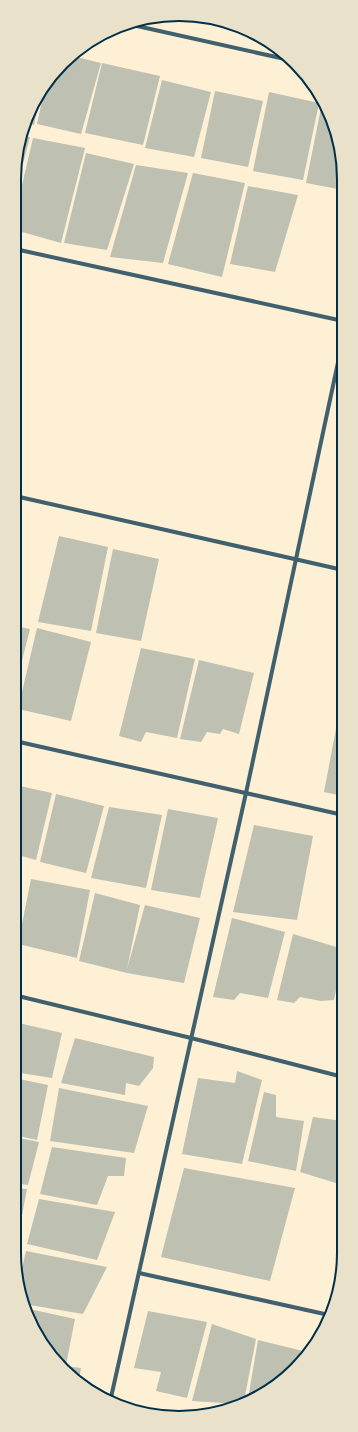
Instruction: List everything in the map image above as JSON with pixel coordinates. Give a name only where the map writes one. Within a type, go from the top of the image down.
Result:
[{"type":"street","points":[[138,26],[280,58]]},
{"type":"street","points":[[21,250],[337,320]]},
{"type":"street","points":[[111,1396],[246,792],[337,367]]},
{"type":"street","points":[[21,497],[337,569]]},
{"type":"street","points":[[21,742],[337,814]]},
{"type":"street","points":[[21,997],[337,1075]]},
{"type":"street","points":[[138,1273],[325,1314]]},
{"type":"building","points":[[78,58],[101,63],[81,134],[37,124],[42,100],[67,67]]},
{"type":"building","points":[[102,63],[160,76],[143,145],[85,133]]},
{"type":"building","points":[[162,80],[211,92],[194,157],[145,148]]},
{"type":"building","points":[[215,91],[263,101],[248,167],[201,158]]},
{"type":"building","points":[[269,92],[317,103],[319,105],[303,180],[253,171]]},
{"type":"building","points":[[37,108],[34,125],[31,124]]},
{"type":"building","points":[[321,109],[332,138],[336,158],[337,189],[306,183]]},
{"type":"building","points":[[26,136],[30,137],[21,172],[26,138]]},
{"type":"building","points":[[33,138],[85,148],[61,243],[21,232],[21,189]]},
{"type":"building","points":[[86,153],[134,164],[107,250],[64,243]]},
{"type":"building","points":[[136,165],[188,173],[163,263],[110,257]]},
{"type":"building","points":[[193,173],[245,183],[222,277],[168,264]]},
{"type":"building","points":[[248,186],[298,195],[275,272],[230,264]]},
{"type":"building","points":[[59,536],[108,547],[91,631],[38,622]]},
{"type":"building","points":[[113,549],[159,559],[141,641],[96,633]]},
{"type":"building","points":[[21,627],[30,629],[21,664]]},
{"type":"building","points":[[37,628],[91,642],[71,721],[21,710],[21,696]]},
{"type":"building","points":[[141,648],[195,659],[177,738],[146,732],[141,742],[119,736]]},
{"type":"building","points":[[199,660],[254,673],[239,734],[223,729],[220,734],[207,732],[201,742],[180,739]]},
{"type":"building","points":[[337,723],[337,795],[324,792]]},
{"type":"building","points":[[21,786],[52,793],[36,860],[21,856]]},
{"type":"building","points":[[56,794],[104,806],[86,873],[40,862]]},
{"type":"building","points":[[109,807],[162,815],[146,888],[91,878]]},
{"type":"building","points":[[168,809],[218,818],[200,898],[151,890]]},
{"type":"building","points":[[254,825],[313,836],[297,920],[233,912]]},
{"type":"building","points":[[31,879],[90,890],[77,958],[21,945],[21,929]]},
{"type":"building","points":[[95,893],[140,905],[127,969],[145,905],[200,918],[184,983],[127,973],[79,961]]},
{"type":"building","points":[[232,918],[285,932],[268,998],[240,993],[234,1000],[213,997]]},
{"type":"building","points":[[293,934],[337,947],[337,985],[334,1000],[321,1001],[300,997],[294,1003],[277,1000]]},
{"type":"building","points":[[21,1024],[62,1033],[52,1078],[21,1073]]},
{"type":"building","points":[[75,1038],[154,1057],[153,1068],[139,1086],[126,1083],[125,1095],[61,1083]]},
{"type":"building","points":[[237,1071],[262,1080],[242,1164],[182,1154],[198,1078],[235,1083]]},
{"type":"building","points":[[21,1079],[48,1085],[37,1140],[21,1137]]},
{"type":"building","points":[[59,1088],[148,1106],[134,1153],[50,1141]]},
{"type":"building","points":[[264,1092],[276,1095],[276,1117],[304,1121],[296,1171],[248,1161]]},
{"type":"building","points":[[313,1117],[337,1120],[337,1183],[300,1172]]},
{"type":"building","points":[[21,1138],[39,1142],[28,1185],[21,1184]]},
{"type":"building","points":[[52,1147],[126,1158],[124,1176],[108,1176],[97,1205],[40,1194]]},
{"type":"building","points":[[184,1168],[295,1188],[270,1281],[161,1257]]},
{"type":"building","points":[[21,1189],[27,1189],[21,1221]]},
{"type":"building","points":[[39,1199],[115,1212],[97,1260],[27,1244]]},
{"type":"building","points":[[26,1251],[107,1267],[83,1314],[29,1305],[22,1270]]},
{"type":"building","points":[[31,1309],[75,1319],[66,1364],[42,1332]]},
{"type":"building","points":[[148,1311],[207,1322],[187,1398],[156,1391],[161,1372],[134,1368]]},
{"type":"building","points":[[212,1324],[256,1339],[245,1397],[229,1403],[192,1401]]},
{"type":"building","points":[[258,1340],[303,1351],[283,1372],[249,1395]]},
{"type":"building","points":[[68,1366],[81,1368],[80,1376]]}]
